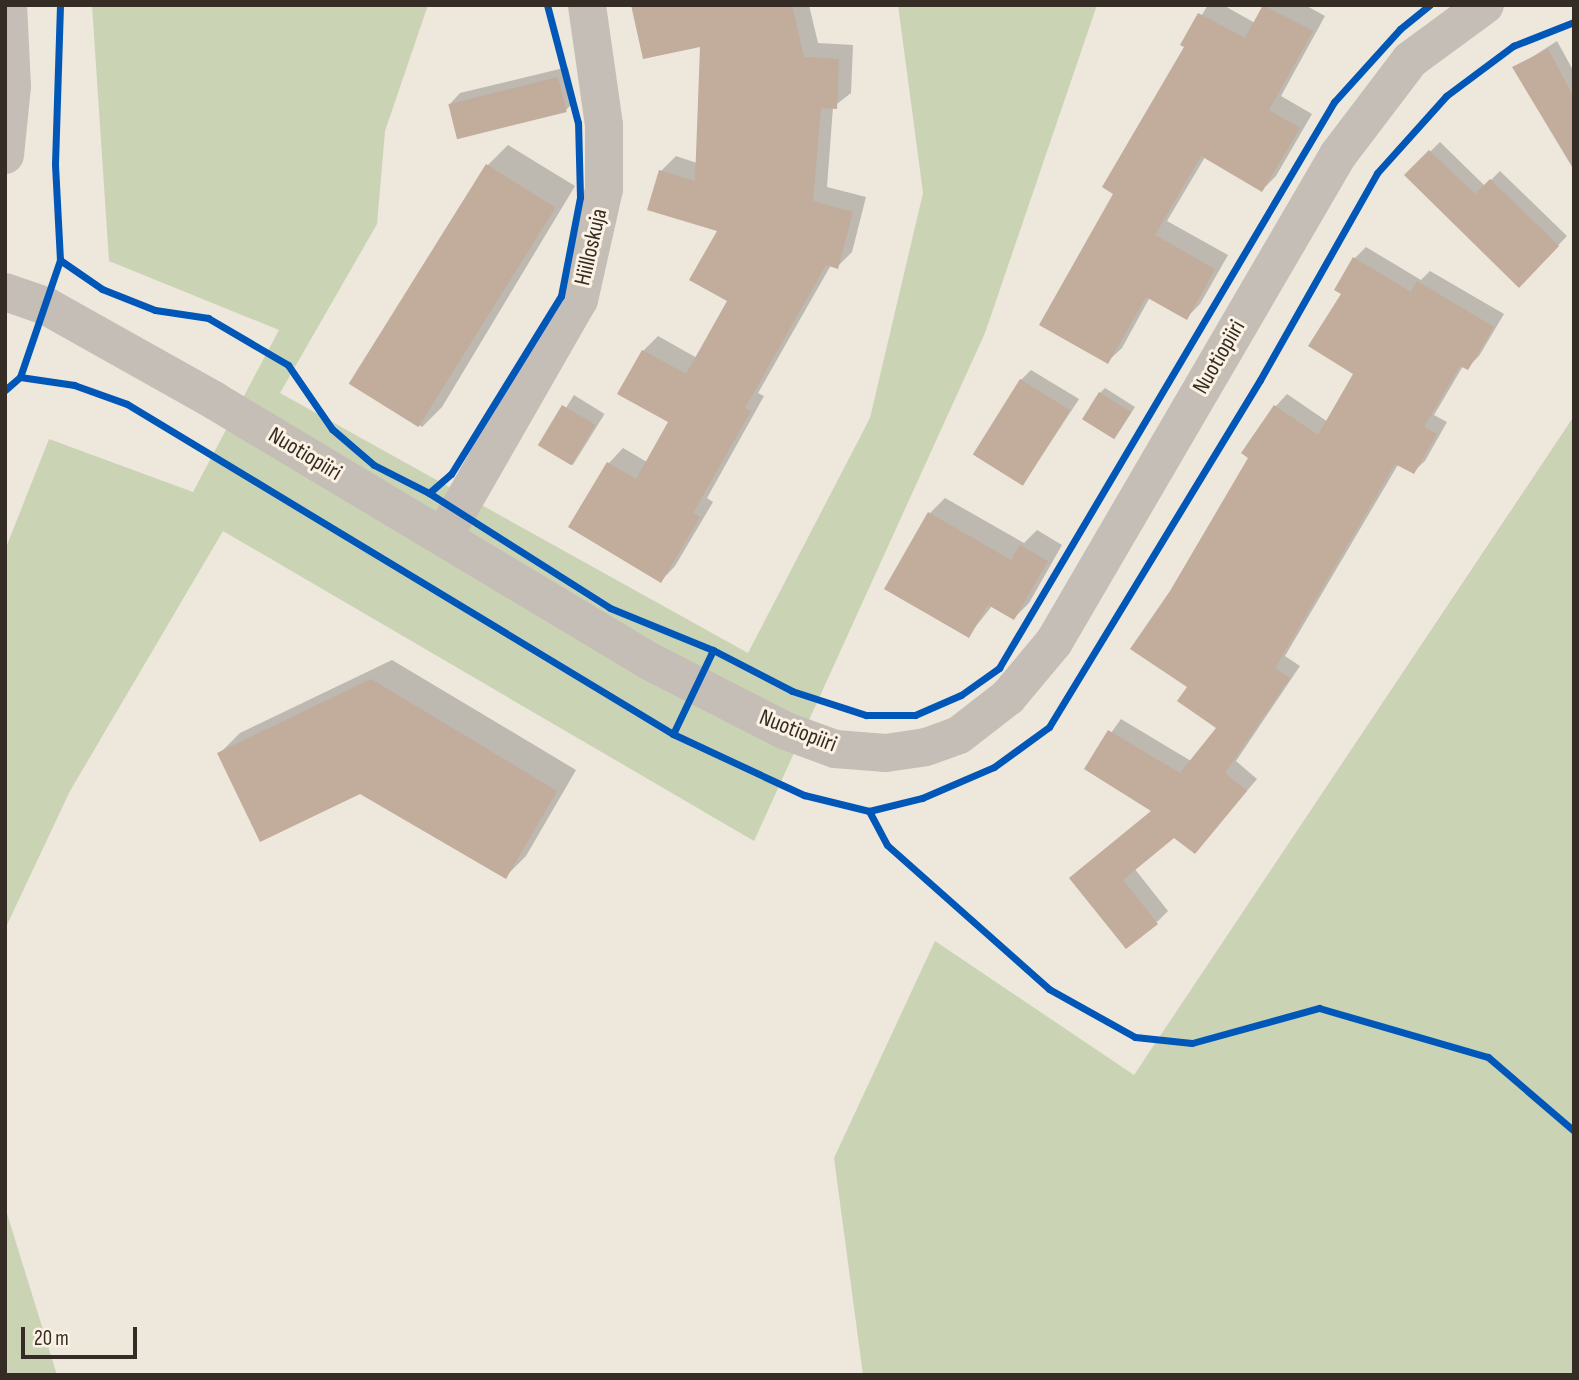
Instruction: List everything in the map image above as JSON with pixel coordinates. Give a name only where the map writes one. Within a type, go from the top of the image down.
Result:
[{"type":"street","points":[[5,155],[12,86],[8,5]]},
{"type":"street","name":"Hiilloskuja","points":[[443,537],[579,300],[604,189],[604,125],[587,5]]},
{"type":"street","name":"Nuotiopiiri","points":[[5,292],[46,306],[443,537],[651,662],[786,731],[835,749],[886,753],[926,747],[959,735],[1008,697],[1054,642],[1338,155],[1373,104],[1410,60],[1485,5]]},
{"type":"green space","points":[[92,5],[428,5],[385,131],[377,224],[280,393],[748,653],[870,418],[923,193],[898,5],[1097,5],[985,333],[754,841],[223,531],[70,791],[5,929],[5,550],[49,439],[193,492],[279,330],[109,261]]},
{"type":"green space","points":[[1574,416],[1574,1375],[863,1375],[834,1158],[935,941],[1134,1075]]},
{"type":"green space","points":[[5,1207],[57,1375],[5,1375]]},
{"type":"building","points":[[631,5],[792,5],[804,57],[839,59],[837,109],[821,108],[813,201],[853,212],[838,269],[826,265],[745,408],[751,411],[693,513],[700,517],[661,583],[568,527],[607,462],[636,479],[668,422],[617,394],[642,350],[686,374],[727,301],[689,280],[717,231],[647,210],[659,170],[695,181],[700,47],[643,59]]},
{"type":"building","points":[[1263,5],[1313,31],[1269,110],[1300,128],[1262,192],[1201,156],[1155,235],[1215,269],[1187,320],[1146,297],[1108,364],[1039,325],[1113,194],[1102,187],[1184,47],[1180,45],[1198,13],[1245,38]]},
{"type":"building","points":[[1548,49],[1574,98],[1574,170],[1512,67]]},
{"type":"building","points":[[558,77],[567,112],[457,139],[448,104]]},
{"type":"building","points":[[1429,150],[1475,194],[1490,179],[1559,246],[1519,288],[1404,175]]},
{"type":"building","points":[[486,164],[556,207],[418,427],[349,384]]},
{"type":"building","points":[[1353,257],[1411,292],[1417,281],[1494,327],[1468,370],[1460,366],[1424,427],[1437,434],[1414,474],[1395,464],[1275,668],[1290,678],[1225,773],[1247,791],[1195,854],[1174,838],[1123,880],[1158,924],[1126,949],[1069,878],[1151,811],[1084,769],[1108,730],[1180,773],[1216,728],[1177,701],[1187,687],[1130,649],[1170,591],[1248,458],[1241,453],[1274,405],[1318,435],[1353,374],[1308,346],[1341,294],[1334,290]]},
{"type":"building","points":[[1020,379],[1070,410],[1023,486],[973,454]]},
{"type":"building","points":[[1099,392],[1131,412],[1114,439],[1082,419]]},
{"type":"building","points":[[562,405],[595,425],[571,465],[538,445]]},
{"type":"building","points":[[928,512],[1011,560],[1020,545],[1048,561],[1014,620],[988,605],[969,638],[884,589]]},
{"type":"building","points":[[371,679],[557,791],[506,879],[360,794],[260,842],[217,753]]},
{"type":"cycle path","points":[[5,390],[20,377],[60,260],[55,164],[60,5]]},
{"type":"cycle path","points":[[429,493],[451,474],[561,296],[580,197],[578,123],[547,5]]},
{"type":"cycle path","points":[[60,260],[102,289],[155,310],[208,318],[288,365],[332,429],[374,465],[429,493],[610,608],[713,650],[792,691],[866,715],[915,715],[961,695],[999,668],[1334,102],[1400,29],[1430,5]]},
{"type":"cycle path","points":[[20,377],[74,385],[127,404],[673,734],[804,795],[869,811],[922,798],[994,767],[1049,727],[1260,380],[1377,173],[1446,96],[1513,46],[1574,22]]},
{"type":"cycle path","points":[[673,734],[713,650]]},
{"type":"cycle path","points":[[869,811],[887,845],[1049,989],[1135,1037],[1192,1043],[1319,1008],[1488,1057],[1574,1131]]}]
